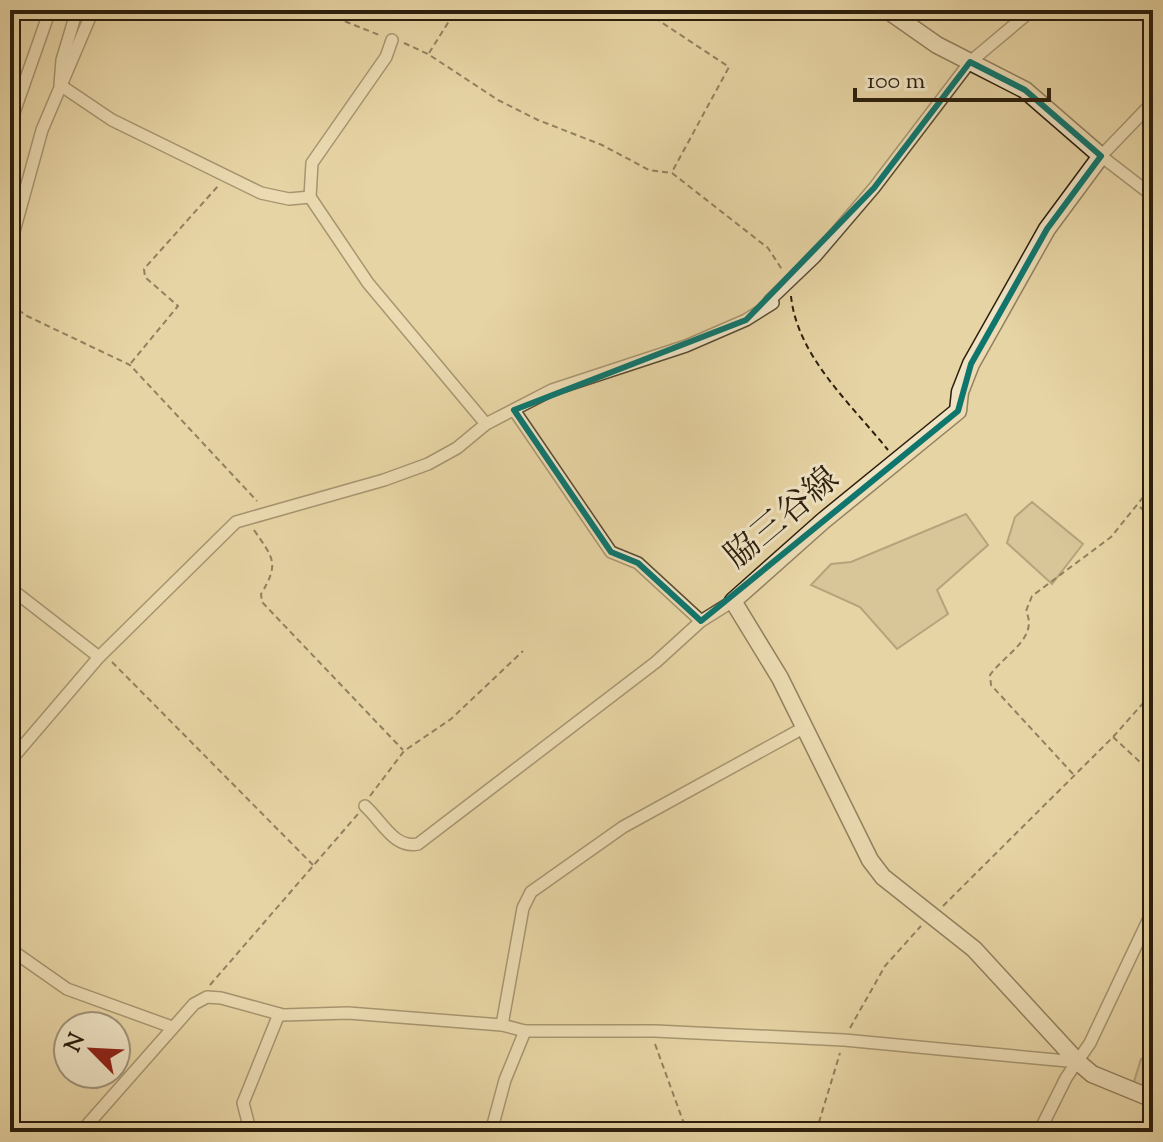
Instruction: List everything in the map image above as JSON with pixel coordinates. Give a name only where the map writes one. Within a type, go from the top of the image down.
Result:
[{"type":"main road","points":[[887,10],[937,45],[1025,90],[1101,156]]},
{"type":"main road","name":"脇三谷線","points":[[1101,156],[1047,229],[971,364],[960,392],[958,411],[898,463],[823,521],[733,601],[805,727],[870,860],[883,877],[934,914],[974,949],[1092,1074],[1153,1099]]},
{"type":"street","points":[[10,124],[50,10]]},
{"type":"street","points":[[60,85],[62,60],[77,10]]},
{"type":"street","points":[[10,246],[42,130],[93,10]]},
{"type":"street","points":[[10,761],[101,655],[236,522],[384,480],[428,464],[457,448],[486,424],[552,390],[686,346],[746,320],[773,303],[770,300],[790,283],[874,188],[970,62],[1032,10]]},
{"type":"street","points":[[392,40],[386,57],[312,163],[310,197],[368,283],[486,424]]},
{"type":"street","points":[[60,85],[112,120],[261,193],[289,199],[310,197]]},
{"type":"street","points":[[1153,102],[1101,156],[1153,196]]},
{"type":"street","points":[[514,410],[611,552],[638,563],[701,621]]},
{"type":"street","points":[[10,588],[101,655]]},
{"type":"street","points":[[365,806],[397,842],[406,846],[418,844],[656,662],[701,621],[733,601]]},
{"type":"street","points":[[502,1025],[523,908],[531,892],[623,827],[805,727]]},
{"type":"street","points":[[1039,1132],[1078,1062],[1153,910]]},
{"type":"street","points":[[10,949],[67,989],[172,1027]]},
{"type":"street","points":[[81,1132],[101,1114],[165,1041],[172,1027],[194,1004],[207,997],[279,1014],[311,1016],[348,1013],[502,1025],[525,1031],[651,1031],[844,1040],[1059,1063],[1078,1062]]},
{"type":"street","points":[[245,1132],[248,1122],[243,1103],[279,1014]]},
{"type":"street","points":[[491,1132],[510,1065],[525,1031]]},
{"type":"path","points":[[317,10],[428,54],[525,114],[602,145],[649,170],[672,173],[768,248],[790,283],[794,320],[807,348],[898,463]]},
{"type":"path","points":[[428,54],[456,10]]},
{"type":"path","points":[[648,10],[658,20],[729,67],[672,173]]},
{"type":"path","points":[[130,365],[178,306],[145,277],[144,269],[227,176]]},
{"type":"path","points":[[10,304],[27,316],[130,365],[266,511]]},
{"type":"path","points":[[1074,775],[991,685],[990,675],[1029,633],[1032,622],[1026,611],[1032,596],[1092,554],[1139,507],[1153,485]]},
{"type":"path","points":[[1139,507],[1153,519]]},
{"type":"path","points":[[248,518],[274,565],[273,574],[261,594],[262,602],[404,751]]},
{"type":"path","points":[[207,997],[209,986],[365,806],[374,788],[404,751],[451,719],[523,651]]},
{"type":"path","points":[[101,655],[313,866]]},
{"type":"path","points":[[816,1132],[844,1040],[863,1000],[885,966],[1113,737],[1153,692]]},
{"type":"path","points":[[1113,737],[1153,774]]},
{"type":"path","points":[[651,1031],[687,1132]]},
{"type":"path","points":[[101,1114],[114,1132]]},
{"type":"highlighted area","points":[[970,62],[1025,90],[1101,156],[1047,229],[971,364],[958,411],[701,621],[638,563],[611,552],[514,410],[746,320],[874,188]]},
{"type":"shaded area","points":[[1032,502],[1083,544],[1052,584],[1007,543],[1015,517]]},
{"type":"shaded area","points":[[966,514],[988,545],[937,590],[948,614],[897,649],[860,607],[811,585],[831,564],[851,562]]},
{"type":"shaded area","points":[[1141,1059],[1153,1061],[1153,1093],[1133,1085]]}]
